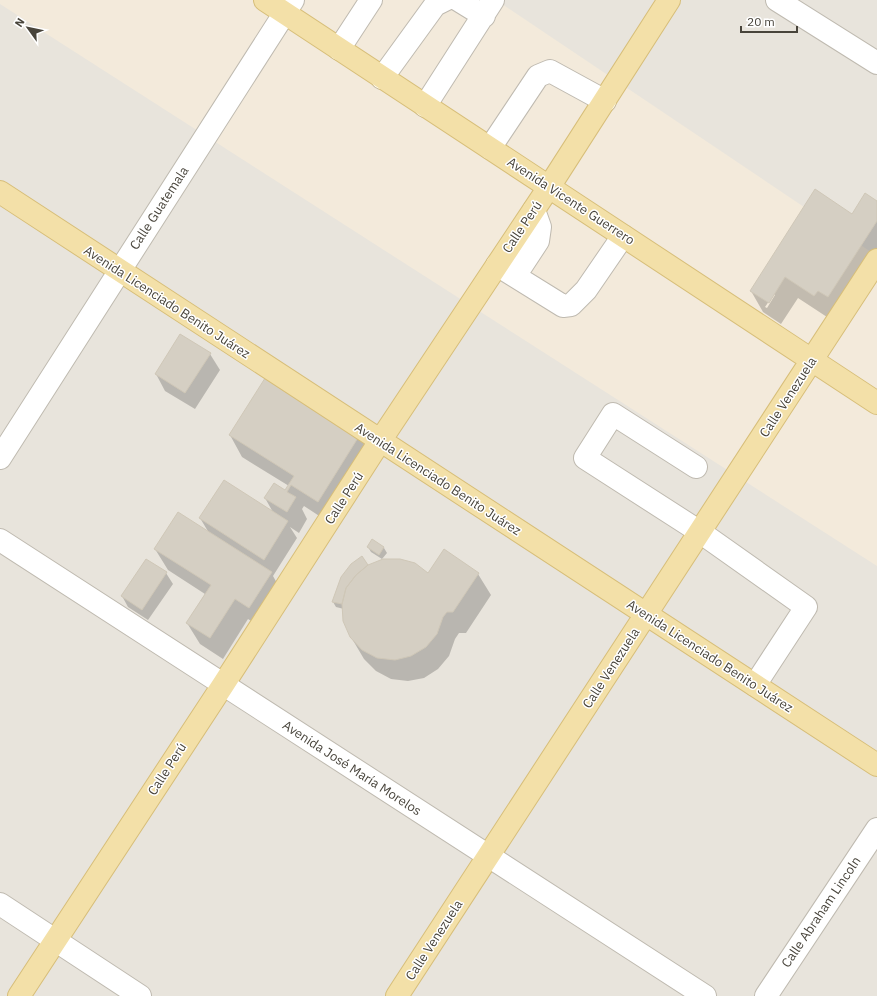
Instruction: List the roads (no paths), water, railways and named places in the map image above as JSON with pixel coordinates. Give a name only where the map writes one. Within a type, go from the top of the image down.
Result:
[{"type":"main road","name":"Avenida Vicente Guerrero","points":[[265,0],[289,6],[339,49],[877,403]]},
{"type":"main road","name":"Calle Perú","points":[[19,996],[223,685],[380,441],[506,271],[534,210],[669,0]]},
{"type":"main road","name":"Avenida Licenciado Benito Juárez","points":[[0,192],[877,765]]},
{"type":"main road","name":"Calle Venezuela","points":[[397,996],[877,260]]},
{"type":"street","points":[[339,49],[371,0]]},
{"type":"street","points":[[382,78],[435,5],[445,0]]},
{"type":"street","points":[[425,106],[489,8],[458,0]]},
{"type":"street","points":[[777,0],[877,63]]},
{"type":"street","name":"Calle Guatemala","points":[[0,458],[289,6]]},
{"type":"street","points":[[490,148],[538,76],[550,71],[605,101]]},
{"type":"street","points":[[506,271],[563,306],[570,305],[586,290],[623,236]]},
{"type":"street","points":[[696,467],[613,414],[585,458],[700,532],[806,607],[755,685]]},
{"type":"street","name":"Avenida José María Morelos","points":[[0,540],[705,996]]},
{"type":"street","name":"Calle Abraham Lincoln","points":[[766,996],[877,829]]},
{"type":"street","points":[[0,904],[140,996]]}]
